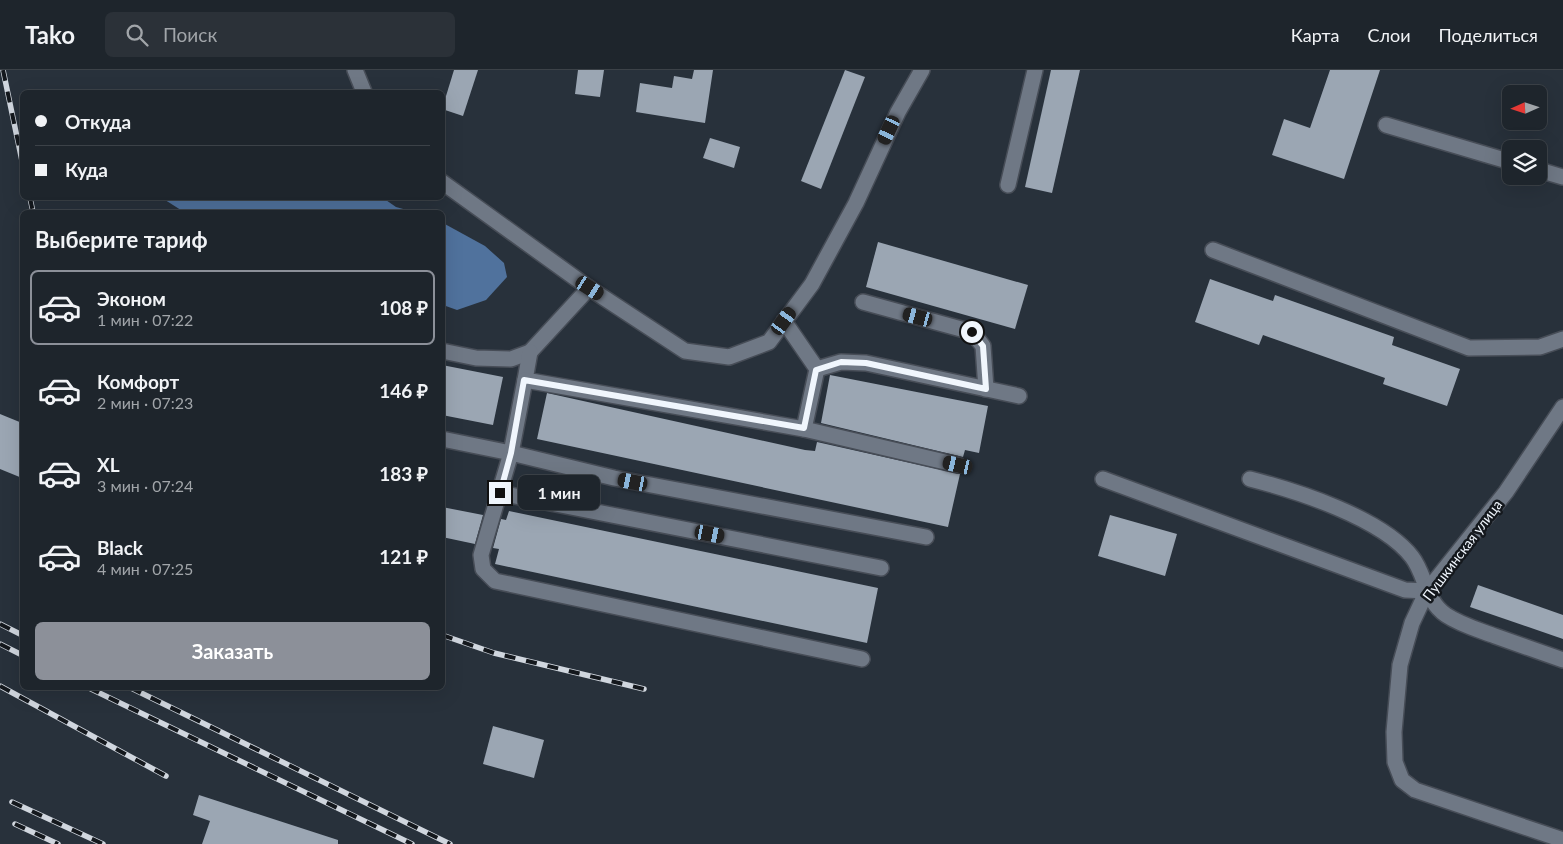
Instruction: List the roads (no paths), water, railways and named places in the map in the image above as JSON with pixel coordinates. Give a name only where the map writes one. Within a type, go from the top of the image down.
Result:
[{"type":"street","points":[[355,70],[363,90]]},
{"type":"street","points":[[445,184],[590,288],[685,351],[729,357],[769,342],[812,284],[856,203],[898,112],[922,70]]},
{"type":"street","points":[[1008,185],[1035,70]]},
{"type":"street","points":[[1386,125],[1502,159]]},
{"type":"street","points":[[1547,172],[1563,177]]},
{"type":"street","points":[[1213,250],[1469,348],[1540,347],[1563,339]]},
{"type":"street","points":[[445,352],[476,358],[511,359],[530,352],[590,288]]},
{"type":"street","points":[[863,302],[972,332],[983,346],[986,389]]},
{"type":"street","points":[[784,321],[816,370],[804,428]]},
{"type":"street","points":[[530,352],[511,453],[481,555],[483,569],[495,580],[862,659]]},
{"type":"street","points":[[816,370],[841,362],[866,363],[1019,396]]},
{"type":"street","points":[[524,380],[804,428],[958,465]]},
{"type":"street","name":"Пушкинская улица","points":[[1563,407],[1506,492],[1427,591],[1412,623],[1400,665],[1394,732],[1396,762],[1402,780],[1415,790],[1563,840]]},
{"type":"street","points":[[445,440],[511,453],[614,478],[926,537]]},
{"type":"street","points":[[1103,480],[1405,590],[1427,591]]},
{"type":"street","points":[[1250,480],[1295,491],[1318,500],[1388,535],[1412,557],[1427,591],[1436,606],[1446,615],[1468,626],[1563,660]]},
{"type":"street","points":[[500,493],[881,568]]},
{"type":"water","points":[[165,200],[386,200],[396,207],[407,210],[181,210]]},
{"type":"water","points":[[445,224],[485,246],[504,263],[507,277],[486,300],[457,310],[445,306]]},
{"type":"railway","points":[[3,70],[20,151]]},
{"type":"railway","points":[[30,200],[33,210]]},
{"type":"railway","points":[[0,624],[20,634]]},
{"type":"railway","points":[[445,636],[494,653],[644,689]]},
{"type":"railway","points":[[0,644],[20,654]]},
{"type":"railway","points":[[0,686],[166,776]]},
{"type":"railway","points":[[93,690],[412,844]]},
{"type":"railway","points":[[135,690],[450,844]]},
{"type":"railway","points":[[12,802],[103,844]]},
{"type":"railway","points":[[15,824],[58,844]]}]
